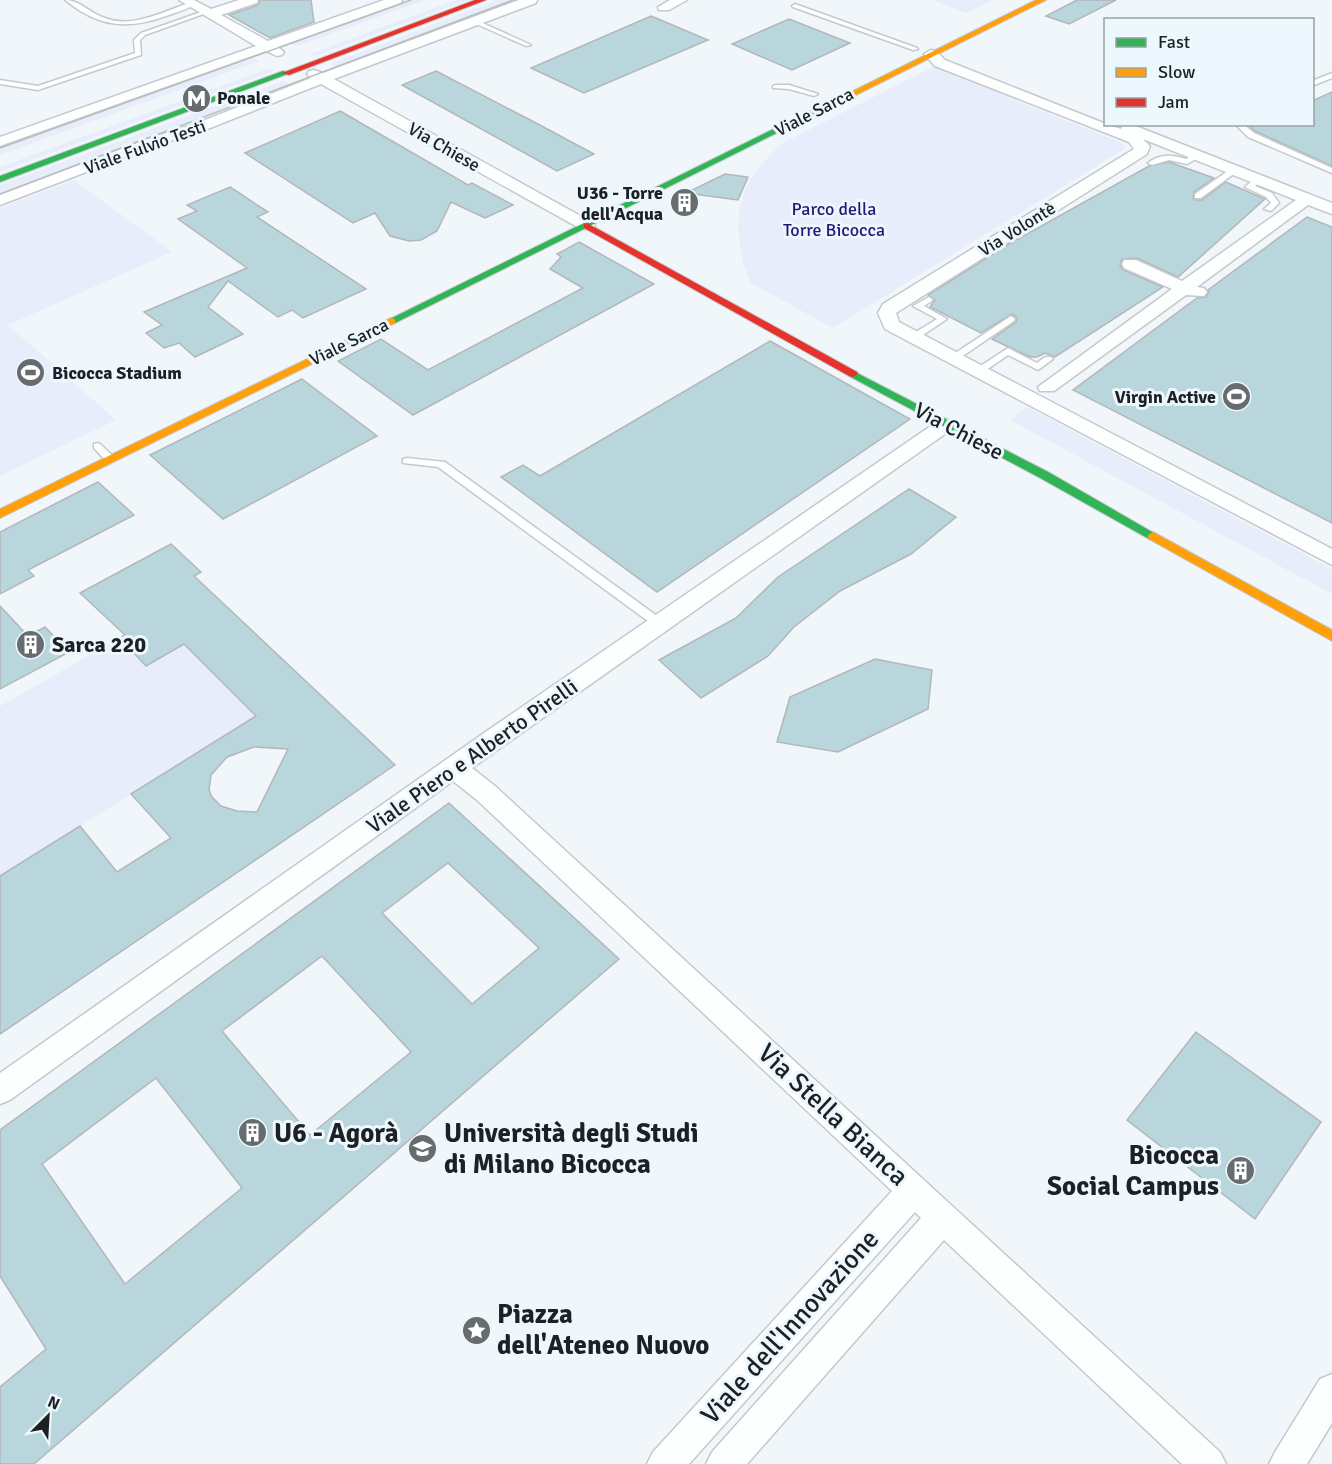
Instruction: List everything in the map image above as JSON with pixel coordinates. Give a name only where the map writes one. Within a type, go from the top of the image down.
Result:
[{"type":"street","points":[[208,13],[252,0]]},
{"type":"street","points":[[0,142],[396,0]]},
{"type":"street","points":[[417,9],[442,0]]},
{"type":"street","name":"Viale Fulvio Testi","points":[[0,179],[482,0]]},
{"type":"street","name":"Viale Fulvio Testi","points":[[0,200],[149,143],[200,128],[322,78],[531,0]]},
{"type":"street","points":[[664,7],[681,0]]},
{"type":"street","name":"Viale Sarca","points":[[875,67],[1014,0]]},
{"type":"street","name":"Viale Sarca","points":[[0,514],[1042,0]]},
{"type":"street","points":[[189,2],[267,46],[289,55],[302,67],[322,78]]},
{"type":"street","points":[[915,49],[949,58],[1104,118]]},
{"type":"street","points":[[931,54],[940,63],[1104,124]]},
{"type":"street","points":[[270,62],[289,55]]},
{"type":"street","name":"Via Chiese","points":[[322,78],[566,215]]},
{"type":"street","name":"Viale Sarca","points":[[792,105],[819,92]]},
{"type":"street","points":[[1124,131],[1141,144],[1147,157],[1157,146],[1177,147]]},
{"type":"street","points":[[1124,131],[1199,155],[1332,209]]},
{"type":"street","name":"Via Volontè","points":[[914,337],[891,325],[887,313],[889,308],[1147,157]]},
{"type":"street","points":[[1047,387],[1194,293],[1302,202]]},
{"type":"street","points":[[548,225],[584,207]]},
{"type":"street","points":[[566,215],[587,226]]},
{"type":"street","name":"Via Chiese","points":[[587,226],[945,425],[1046,476],[1332,636]]},
{"type":"street","points":[[1130,264],[1194,293]]},
{"type":"street","points":[[914,337],[1332,558]]},
{"type":"street","name":"Viale Piero e Alberto Pirelli","points":[[0,1090],[945,425]]},
{"type":"street","name":"Via Stella Bianca","points":[[455,769],[486,793],[1208,1464]]},
{"type":"street","name":"Viale dell'Innovazione","points":[[665,1464],[914,1190]]},
{"type":"street","name":"Viale dell'Innovazione","points":[[723,1464],[943,1217]]},
{"type":"street","points":[[1287,1464],[1332,1392]]},
{"type":"lane","points":[[68,0],[102,20],[126,25],[144,21],[189,2]]},
{"type":"lane","points":[[795,6],[915,49]]},
{"type":"lane","points":[[0,82],[38,88],[139,54],[137,40],[143,34],[208,13]]},
{"type":"lane","points":[[474,21],[528,45]]},
{"type":"lane","points":[[1314,83],[1332,75]]},
{"type":"lane","points":[[775,87],[819,92]]},
{"type":"lane","points":[[1240,126],[1251,135],[1332,171]]},
{"type":"lane","points":[[1147,157],[1175,157],[1187,162],[1199,155]]},
{"type":"lane","points":[[1198,196],[1235,170]]},
{"type":"lane","points":[[1259,179],[1249,187],[1269,195],[1275,202],[1268,209]]},
{"type":"lane","points":[[914,337],[943,319],[918,306],[929,300]]},
{"type":"lane","points":[[954,358],[1011,319]]},
{"type":"lane","points":[[979,371],[1008,351],[1038,367],[1048,359]]},
{"type":"lane","points":[[97,446],[110,459]]},
{"type":"lane","points":[[406,461],[441,465],[660,624]]},
{"type":"green space","points":[[403,0],[426,0],[297,46],[287,41]]},
{"type":"green space","points":[[456,0],[468,0],[315,56],[310,54]]},
{"type":"green space","points":[[497,0],[517,0],[336,68],[329,64]]},
{"type":"green space","points":[[932,0],[993,0],[966,13]]},
{"type":"green space","points":[[251,56],[259,61],[0,155],[0,146]]},
{"type":"green space","name":"Parco della Torre Bicocca","points":[[933,67],[1122,143],[1126,148],[833,328],[751,283],[743,264],[738,227],[740,206],[746,187],[757,169],[781,144]]},
{"type":"green space","points":[[270,68],[274,71],[0,172],[0,167]]},
{"type":"green space","points":[[283,81],[292,86],[0,196],[0,185]]},
{"type":"green space","name":"Bicocca Stadium","points":[[74,180],[172,252],[8,325],[116,420],[0,476],[0,208]]},
{"type":"green space","points":[[1027,407],[1332,569],[1332,594],[1010,420]]},
{"type":"green space","points":[[120,638],[146,666],[184,644],[256,716],[0,876],[0,706]]},
{"type":"building","points":[[260,0],[311,0],[314,22],[270,38],[229,15],[258,5]]},
{"type":"building","points":[[1077,0],[1116,0],[1069,24],[1046,16]]},
{"type":"building","points":[[651,16],[708,40],[584,93],[531,68]]},
{"type":"building","points":[[789,19],[850,43],[792,70],[732,44]]},
{"type":"building","points":[[436,71],[594,154],[557,171],[402,85]]},
{"type":"building","points":[[1332,92],[1332,166],[1255,131],[1249,126],[1314,126],[1314,100]]},
{"type":"building","points":[[340,111],[468,185],[472,183],[513,205],[485,218],[451,202],[437,231],[421,240],[409,241],[390,236],[375,213],[353,223],[245,153]]},
{"type":"building","points":[[1169,162],[1214,178],[1194,192],[1195,200],[1202,200],[1226,182],[1265,199],[1178,277],[1137,258],[1122,259],[1120,265],[1123,270],[1163,287],[1055,357],[1045,353],[1037,357],[1030,357],[992,339],[1016,322],[1017,318],[1012,314],[981,333],[930,307],[935,300],[928,295],[1009,244],[1149,166]]},
{"type":"building","points":[[725,174],[748,177],[738,200],[686,193]]},
{"type":"building","points":[[230,187],[268,212],[257,217],[366,289],[303,318],[292,310],[278,317],[228,281],[208,307],[243,334],[195,357],[179,343],[164,348],[146,333],[162,325],[144,312],[247,268],[178,219],[197,211],[187,205]]},
{"type":"building","points":[[1307,217],[1332,227],[1332,523],[1073,390],[1197,298],[1206,297],[1208,290]]},
{"type":"building","points":[[579,242],[654,284],[413,415],[338,361],[381,339],[428,370],[583,288],[550,269],[561,257],[557,254]]},
{"type":"building","points":[[770,341],[910,419],[657,592],[501,477],[523,465],[540,476]]},
{"type":"building","points":[[302,379],[377,436],[223,519],[150,455]]},
{"type":"building","points":[[98,482],[134,515],[28,570],[34,576],[0,594],[0,532]]},
{"type":"building","points":[[909,489],[956,517],[911,554],[840,591],[794,627],[768,656],[701,698],[659,660],[736,618],[778,577]]},
{"type":"building","points":[[171,544],[201,572],[194,576],[395,765],[0,1034],[0,876],[80,826],[117,872],[171,838],[131,794],[256,716],[184,644],[146,666],[120,638],[125,635],[80,593]],"holes":[[[254,747],[288,749],[257,812],[237,811],[221,806],[212,797],[209,790],[211,775],[227,757]]]},
{"type":"building","name":"Sarca 220","points":[[0,606],[28,636],[45,627],[69,652],[0,689]]},
{"type":"building","points":[[875,659],[932,670],[928,709],[838,752],[777,742],[790,697]]},
{"type":"building","name":"U6 - Agorà","points":[[449,803],[619,959],[34,1464],[0,1464],[0,1387],[46,1349],[0,1276],[0,1130]],"holes":[[[448,863],[539,948],[472,1004],[382,913]],[[322,956],[411,1052],[310,1135],[222,1031]],[[156,1078],[242,1188],[125,1284],[42,1164]]]},
{"type":"building","name":"Bicocca Social Campus","points":[[1196,1032],[1321,1122],[1255,1219],[1127,1120]]},
{"type":"tram line","points":[[0,148],[411,0]]},
{"type":"tram line","points":[[0,194],[513,0]]},
{"type":"traffic: fast","points":[[0,179],[286,73]]},
{"type":"traffic: fast","points":[[391,321],[831,104]]},
{"type":"traffic: fast","points":[[853,374],[1046,476],[1153,536]]},
{"type":"traffic: slow","points":[[831,104],[1042,0]]},
{"type":"traffic: slow","points":[[0,514],[391,321]]},
{"type":"traffic: slow","points":[[1153,536],[1332,636]]},
{"type":"traffic: jam","points":[[286,73],[482,0]]},
{"type":"traffic: jam","points":[[587,226],[853,374]]},
{"type":"place","name":"Ponale","points":[[196,98]]},
{"type":"place","name":"U36 - Torre dell'Acqua","points":[[684,203]]},
{"type":"place","name":"Bicocca Stadium","points":[[31,373]]},
{"type":"place","name":"Virgin Active","points":[[1237,397]]},
{"type":"place","name":"Sarca 220","points":[[31,644]]},
{"type":"place","name":"U6 - Agorà","points":[[253,1133]]},
{"type":"place","name":"Università degli Studi di Milano Bicocca","points":[[423,1149]]},
{"type":"place","name":"Bicocca Social Campus","points":[[1240,1171]]},
{"type":"place","name":"Piazza dell'Ateneo Nuovo","points":[[476,1330]]}]
